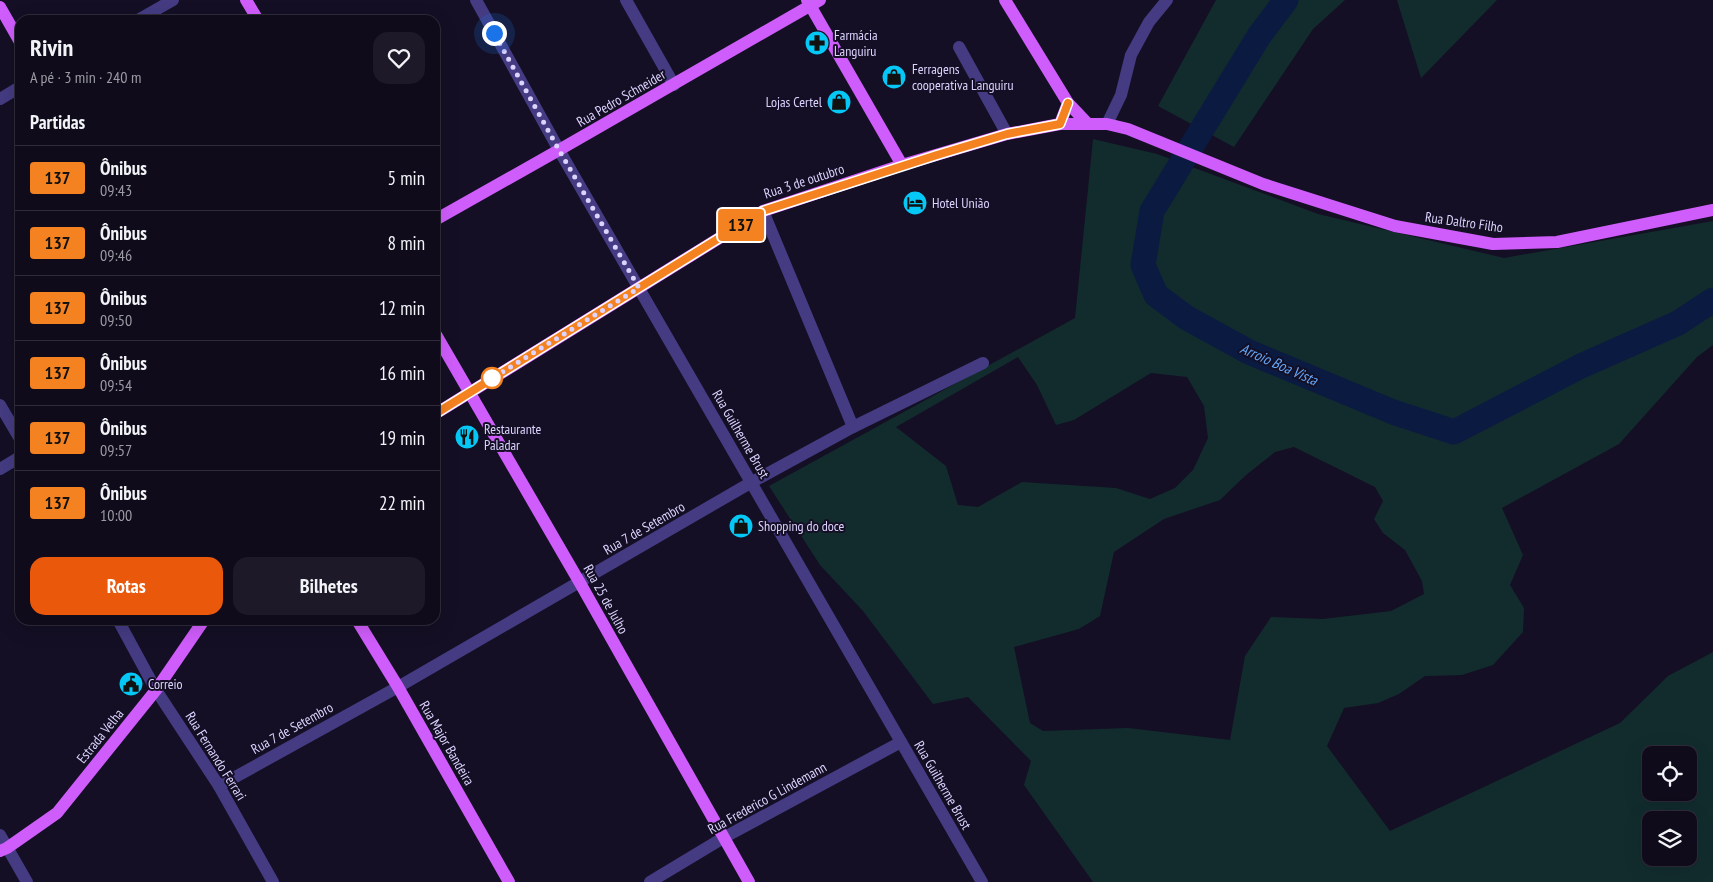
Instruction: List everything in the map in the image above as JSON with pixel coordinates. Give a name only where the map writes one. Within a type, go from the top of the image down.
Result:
[{"type":"main road","points":[[246,0],[255,15]]},
{"type":"main road","points":[[1005,0],[1068,103],[1087,123]]},
{"type":"main road","points":[[813,2],[902,165]]},
{"type":"main road","name":"Rua Pedro Schneider","points":[[440,217],[674,85],[813,2]]},
{"type":"main road","points":[[0,7],[15,33]]},
{"type":"main road","points":[[1060,124],[1068,103]]},
{"type":"main road","name":"Rua 3 de outubro","points":[[440,411],[763,211],[902,165],[1007,134],[1060,124],[1087,123],[1107,124],[1128,129],[1148,138]]},
{"type":"main road","name":"Rua Daltro Filho","points":[[1148,138],[1263,184],[1395,226],[1493,244],[1557,242],[1713,210]]},
{"type":"main road","name":"Rua 25 de Julho","points":[[440,342],[580,583],[749,882]]},
{"type":"main road","name":"Estrada Velha","points":[[4,849],[57,813],[156,690],[201,625]]},
{"type":"main road","name":"Rua Major Bandeira","points":[[361,625],[509,882]]},
{"type":"street","points":[[147,15],[173,0]]},
{"type":"street","name":"Rua Guilherme Brust","points":[[476,0],[559,150],[982,882]]},
{"type":"street","points":[[626,0],[674,85]]},
{"type":"street","points":[[1107,124],[1121,95],[1131,55],[1149,22],[1167,0]]},
{"type":"street","points":[[959,47],[1007,134]]},
{"type":"street","points":[[0,99],[15,90]]},
{"type":"street","points":[[763,211],[853,427]]},
{"type":"street","name":"Rua 7 de Setembro","points":[[219,786],[398,687],[752,482],[853,427],[983,363]]},
{"type":"street","points":[[0,405],[15,430]]},
{"type":"street","points":[[0,469],[15,460]]},
{"type":"street","name":"Rua Fernando Ferrari","points":[[121,625],[156,690],[219,786],[273,882]]},
{"type":"street","name":"Rua Frederico G Lindemann","points":[[650,882],[723,838],[901,742]]},
{"type":"street","points":[[0,835],[4,849],[28,882]]},
{"type":"green space","points":[[1216,0],[1345,0],[1313,29],[1234,147],[1158,106]]},
{"type":"green space","points":[[1397,0],[1497,0],[1421,78]]},
{"type":"green space","points":[[1093,139],[1157,154],[1318,214],[1504,258],[1713,221],[1713,345],[1697,357],[1619,444],[1502,508],[1523,555],[1510,585],[1524,608],[1523,632],[1493,665],[1462,675],[1425,676],[1399,694],[1378,703],[1344,708],[1327,746],[1390,831],[1620,723],[1668,676],[1713,652],[1713,882],[1093,882],[1024,785],[1031,761],[968,697],[933,704],[863,611],[820,565],[769,486],[1075,318]],"holes":[[[1018,357],[1037,385],[1056,425],[1074,420],[1151,373],[1187,377],[1204,406],[1208,438],[1193,470],[1175,488],[1150,499],[1116,488],[1022,482],[978,507],[958,505],[946,466],[896,427]],[[1294,447],[1375,487],[1383,501],[1374,519],[1383,533],[1405,550],[1422,581],[1424,594],[1391,611],[1323,619],[1271,617],[1245,656],[1230,740],[1128,728],[1043,731],[1030,723],[1014,647],[1079,629],[1100,616],[1114,552],[1164,519],[1220,500],[1246,475],[1275,452]]]},
{"type":"waterway","name":"Arroio Boa Vista","points":[[1286,0],[1259,36],[1152,211],[1143,265],[1156,295],[1187,318],[1249,352],[1393,412],[1454,432],[1581,366],[1678,323],[1713,300]]},
{"type":"bus line","name":"137","points":[[440,411],[763,211],[902,165],[1007,134],[1060,124],[1068,103]]},
{"type":"place","name":"Farmácia Languiru","points":[[817,43]]},
{"type":"place","name":"Ferragens cooperativa Languiru","points":[[894,77]]},
{"type":"place","name":"Lojas Certel","points":[[839,102]]},
{"type":"place","name":"Hotel União","points":[[915,203]]},
{"type":"place","name":"Restaurante Paladar","points":[[467,437]]},
{"type":"place","name":"Shopping do doce","points":[[741,526]]},
{"type":"place","name":"Correio","points":[[131,684]]},
{"type":"route","points":[[492,378],[486,382],[639,288],[494,33]]}]
